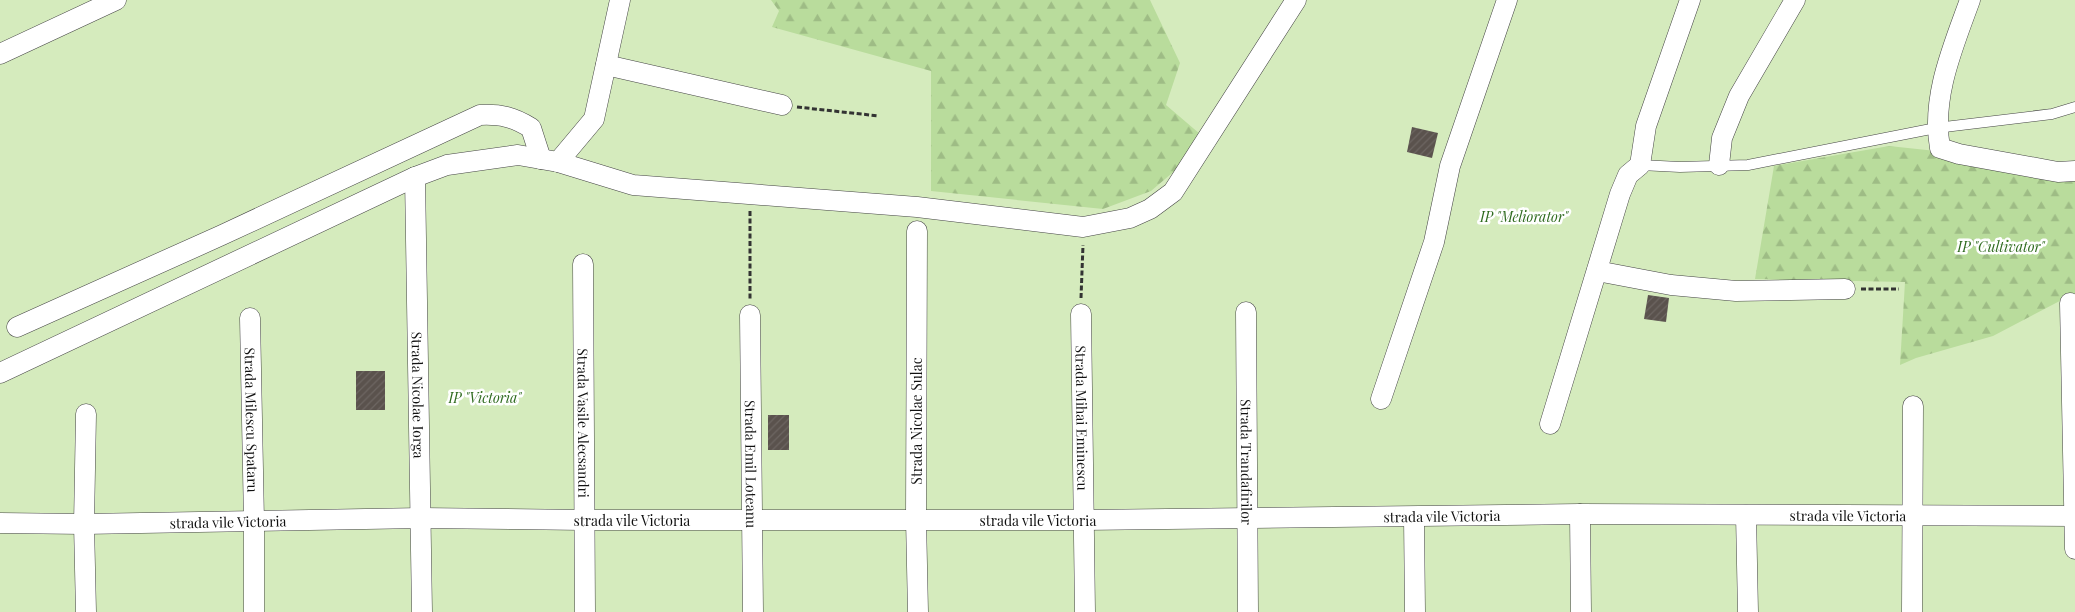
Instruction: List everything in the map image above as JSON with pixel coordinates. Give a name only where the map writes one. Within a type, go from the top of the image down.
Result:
[{"type":"street","points":[[0,54],[116,0]]},
{"type":"street","points":[[549,160],[594,118],[620,0]]},
{"type":"street","points":[[0,373],[415,177],[447,165],[518,155],[549,160],[633,185],[917,207],[1083,227],[1130,218],[1150,209],[1173,192],[1296,0]]},
{"type":"street","points":[[1381,399],[1434,242],[1450,166],[1507,0]]},
{"type":"street","points":[[1550,424],[1596,271],[1628,175],[1640,165],[1646,126],[1690,0]]},
{"type":"street","points":[[1719,165],[1722,138],[1739,96],[1795,0]]},
{"type":"street","points":[[1970,0],[1945,68],[1936,128],[1940,148],[1959,154],[2058,172],[2075,171]]},
{"type":"street","points":[[606,65],[782,105]]},
{"type":"street","points":[[17,327],[222,235],[480,115],[499,114],[522,122],[531,128],[549,160]]},
{"type":"street","name":"Strada Nicolae Iorga","points":[[415,177],[422,612]]},
{"type":"street","name":"Strada Nicolae Sulac","points":[[917,231],[916,519],[918,612]]},
{"type":"street","name":"Strada Vasile Alecsandri","points":[[583,264],[585,612]]},
{"type":"street","points":[[1596,271],[1671,285],[1736,291],[1845,289]]},
{"type":"street","points":[[2070,302],[2075,549]]},
{"type":"street","name":"Strada Trandafirilor","points":[[1246,312],[1248,612]]},
{"type":"street","name":"Strada Mihai Eminescu","points":[[1081,314],[1085,612]]},
{"type":"street","name":"Strada Emil Loteanu","points":[[750,315],[753,612]]},
{"type":"street","name":"Strada Milescu Spataru","points":[[250,318],[254,612]]},
{"type":"street","points":[[1912,406],[1912,612]]},
{"type":"street","points":[[86,414],[84,524],[86,612]]},
{"type":"street","points":[[1580,514],[1581,612]]},
{"type":"street","name":"strada vile Victoria","points":[[0,523],[84,524],[421,518],[583,520],[1084,520],[1580,514],[2075,516]]},
{"type":"street","points":[[1746,515],[1748,612]]},
{"type":"street","points":[[1414,517],[1415,612]]},
{"type":"lane","points":[[1640,165],[1680,167],[1748,164],[1936,128],[2052,114],[2075,107]]},
{"type":"path","points":[[782,105],[879,116]]},
{"type":"path","points":[[750,194],[750,315]]},
{"type":"path","points":[[1081,314],[1083,227]]},
{"type":"path","points":[[1845,289],[1899,289]]},
{"type":"green space","points":[[0,0],[2075,0],[2075,612],[0,612]]},
{"type":"green space","points":[[771,0],[1150,0],[1180,63],[1166,105],[1200,134],[1178,168],[1151,191],[1103,209],[931,191],[931,71],[772,27],[779,11]]},
{"type":"green space","name":"IP \"Cultivator\"","points":[[1889,146],[1936,151],[2075,177],[2075,293],[1993,336],[1916,358],[1900,365],[1905,282],[1755,279],[1774,166]]},
{"type":"building","points":[[1412,127],[1438,133],[1432,158],[1407,152]]},
{"type":"building","points":[[1648,295],[1669,298],[1666,322],[1644,319]]},
{"type":"building","points":[[356,371],[385,371],[385,410],[356,410]]},
{"type":"building","points":[[768,415],[789,415],[789,450],[768,450]]},
{"type":"park label","name":"IP \"Meliorator\"","points":[[1524,216]]},
{"type":"park label","name":"IP \"Victoria\"","points":[[485,397]]}]
